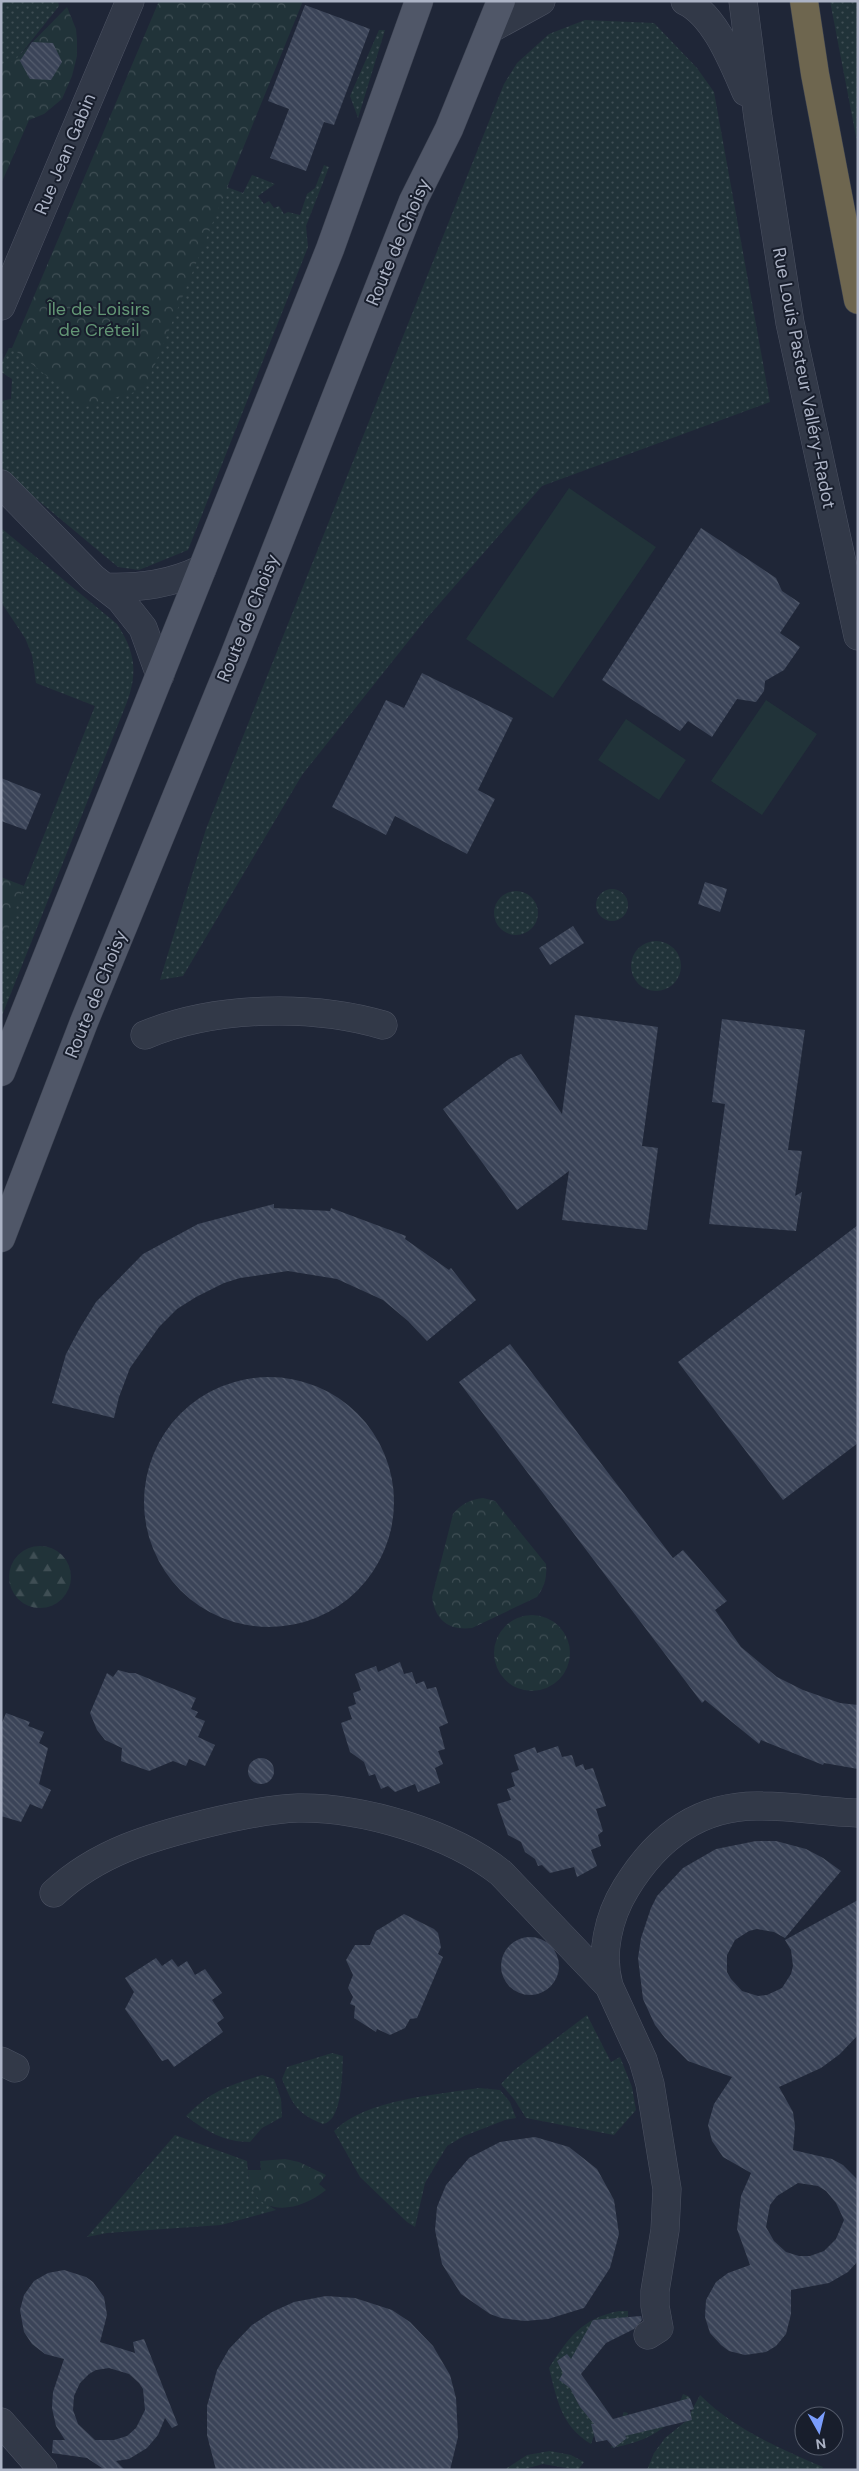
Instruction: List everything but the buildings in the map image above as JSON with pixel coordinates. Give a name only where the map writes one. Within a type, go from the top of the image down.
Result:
[{"type":"highway","points":[[804,1],[815,74],[858,300]]},
{"type":"main road","points":[[1,1072],[330,249],[419,1]]},
{"type":"main road","name":"Route de Choisy","points":[[1,1238],[84,1022],[238,647],[413,201],[449,129],[501,1]]},
{"type":"street","name":"Rue Jean Gabin","points":[[1,306],[130,1]]},
{"type":"street","points":[[490,29],[541,1]]},
{"type":"street","points":[[685,1],[700,10],[728,51],[758,118]]},
{"type":"street","points":[[743,1],[758,118]]},
{"type":"street","name":"Rue Louis Pasteur Valléry-Radot","points":[[758,118],[790,323],[858,636]]},
{"type":"street","points":[[2,486],[93,578],[120,599],[143,628],[160,675]]},
{"type":"street","points":[[107,587],[132,588],[157,585],[184,578],[202,570]]},
{"type":"street","points":[[145,1035],[197,1020],[239,1014],[285,1011],[327,1014],[384,1025]]},
{"type":"street","points":[[648,2335],[659,2328],[655,2306],[655,2291],[665,2230],[667,2189],[650,2084],[643,2060],[609,1986],[604,1960],[612,1915],[634,1874],[658,1843],[684,1825],[710,1814],[755,1806],[858,1813]]},
{"type":"street","points":[[54,1893],[71,1877],[122,1848],[155,1836],[242,1815],[298,1808],[351,1812],[421,1832],[457,1845],[484,1860],[501,1873],[609,1986]]},
{"type":"street","points":[[1,2422],[43,2470]]},
{"type":"green space","points":[[1,1],[58,1],[59,6],[1,79]]},
{"type":"green space","name":"Île de Loisirs de Créteil","points":[[159,1],[303,1],[145,389],[85,407],[12,348]]},
{"type":"green space","points":[[830,1],[858,1],[858,147]]},
{"type":"green space","points":[[67,7],[76,29],[77,40],[77,56],[72,76],[62,99],[44,114],[29,120],[1,184],[1,66],[15,60]]},
{"type":"green space","points":[[585,20],[654,23],[697,68],[714,92],[770,402],[542,486],[426,619],[302,775],[183,976],[160,980],[206,829],[504,84],[517,63],[549,34]]},
{"type":"green space","points":[[379,30],[385,30],[358,118],[350,96]]},
{"type":"green space","points":[[324,165],[329,167],[306,226],[308,247],[188,550],[139,570],[118,567],[16,482],[1,467],[1,401],[11,399],[12,379],[1,372],[1,364],[9,348],[16,348],[224,186],[243,193],[252,175],[275,184],[258,196],[264,204],[269,201],[274,208],[279,206],[284,214],[288,212],[300,215],[307,194],[315,188]]},
{"type":"green space","points":[[569,488],[656,547],[553,698],[466,639]]},
{"type":"green space","points":[[1,528],[117,624],[131,653],[133,681],[127,702],[1,1018],[1,944],[95,706],[36,683],[32,655],[25,638],[1,602]]},
{"type":"green space","points":[[766,700],[817,734],[762,815],[711,781]]},
{"type":"green space","points":[[626,719],[686,760],[659,800],[598,760]]},
{"type":"green space","points":[[1,877],[24,886],[1,949]]},
{"type":"green space","points":[[612,889],[618,890],[623,894],[627,899],[627,911],[623,916],[618,920],[612,921],[606,920],[601,916],[597,911],[596,905],[597,899],[601,894],[606,890]]},
{"type":"green space","points":[[520,891],[532,897],[537,904],[537,922],[532,929],[525,934],[512,935],[504,932],[497,925],[494,909],[497,901],[504,894]]},
{"type":"green space","points":[[651,941],[661,941],[674,948],[681,961],[681,971],[674,984],[661,991],[651,991],[642,987],[635,980],[631,971],[631,961],[635,952],[642,945]]},
{"type":"green space","points":[[483,1498],[495,1501],[546,1564],[546,1578],[537,1597],[472,1628],[456,1628],[440,1618],[436,1612],[432,1597],[453,1514],[467,1503]]},
{"type":"green space","points":[[34,1546],[46,1546],[62,1555],[69,1565],[71,1577],[69,1589],[62,1599],[46,1608],[34,1608],[23,1603],[14,1594],[9,1583],[9,1571],[14,1560],[23,1551]]},
{"type":"green space","points":[[525,1615],[539,1615],[553,1621],[564,1632],[570,1646],[567,1668],[559,1680],[539,1691],[525,1691],[511,1685],[500,1674],[494,1660],[494,1646],[500,1632],[511,1621]]},
{"type":"green space","points":[[587,2015],[611,2062],[620,2057],[632,2087],[636,2110],[614,2135],[526,2118],[514,2099],[501,2084],[513,2071]]},
{"type":"green space","points":[[332,2053],[343,2056],[342,2084],[338,2105],[334,2114],[330,2121],[323,2124],[307,2116],[296,2107],[282,2079],[287,2067]]},
{"type":"green space","points":[[262,2075],[274,2079],[281,2099],[282,2117],[262,2128],[250,2142],[232,2140],[216,2135],[186,2116],[204,2100],[221,2090]]},
{"type":"green space","points":[[479,2088],[500,2090],[510,2102],[516,2118],[505,2120],[464,2136],[447,2146],[425,2183],[415,2227],[407,2222],[360,2177],[334,2131],[348,2120],[383,2105],[423,2096]]},
{"type":"green space","points":[[175,2135],[247,2161],[249,2178],[254,2191],[257,2196],[276,2210],[221,2225],[107,2233],[87,2237]]},
{"type":"green space","points":[[285,2159],[299,2162],[326,2175],[319,2184],[326,2190],[302,2204],[277,2207],[266,2204],[257,2197],[251,2186],[248,2170],[261,2170],[260,2161]]},
{"type":"green space","points":[[628,2311],[628,2317],[610,2320],[591,2331],[574,2395],[580,2407],[592,2419],[605,2405],[591,2444],[573,2429],[562,2411],[549,2368],[570,2338],[585,2324],[606,2314]]},
{"type":"green space","points":[[683,2394],[690,2397],[674,2418],[665,2426],[636,2442],[611,2448],[624,2412],[628,2413],[621,2433],[679,2404]]},
{"type":"green space","points":[[700,2395],[742,2428],[794,2454],[794,2456],[798,2456],[823,2467],[821,2470],[647,2470],[654,2453],[665,2438],[686,2421]]},
{"type":"green space","points":[[550,2451],[571,2455],[584,2462],[578,2470],[543,2464],[521,2470],[504,2470],[527,2455]]}]
